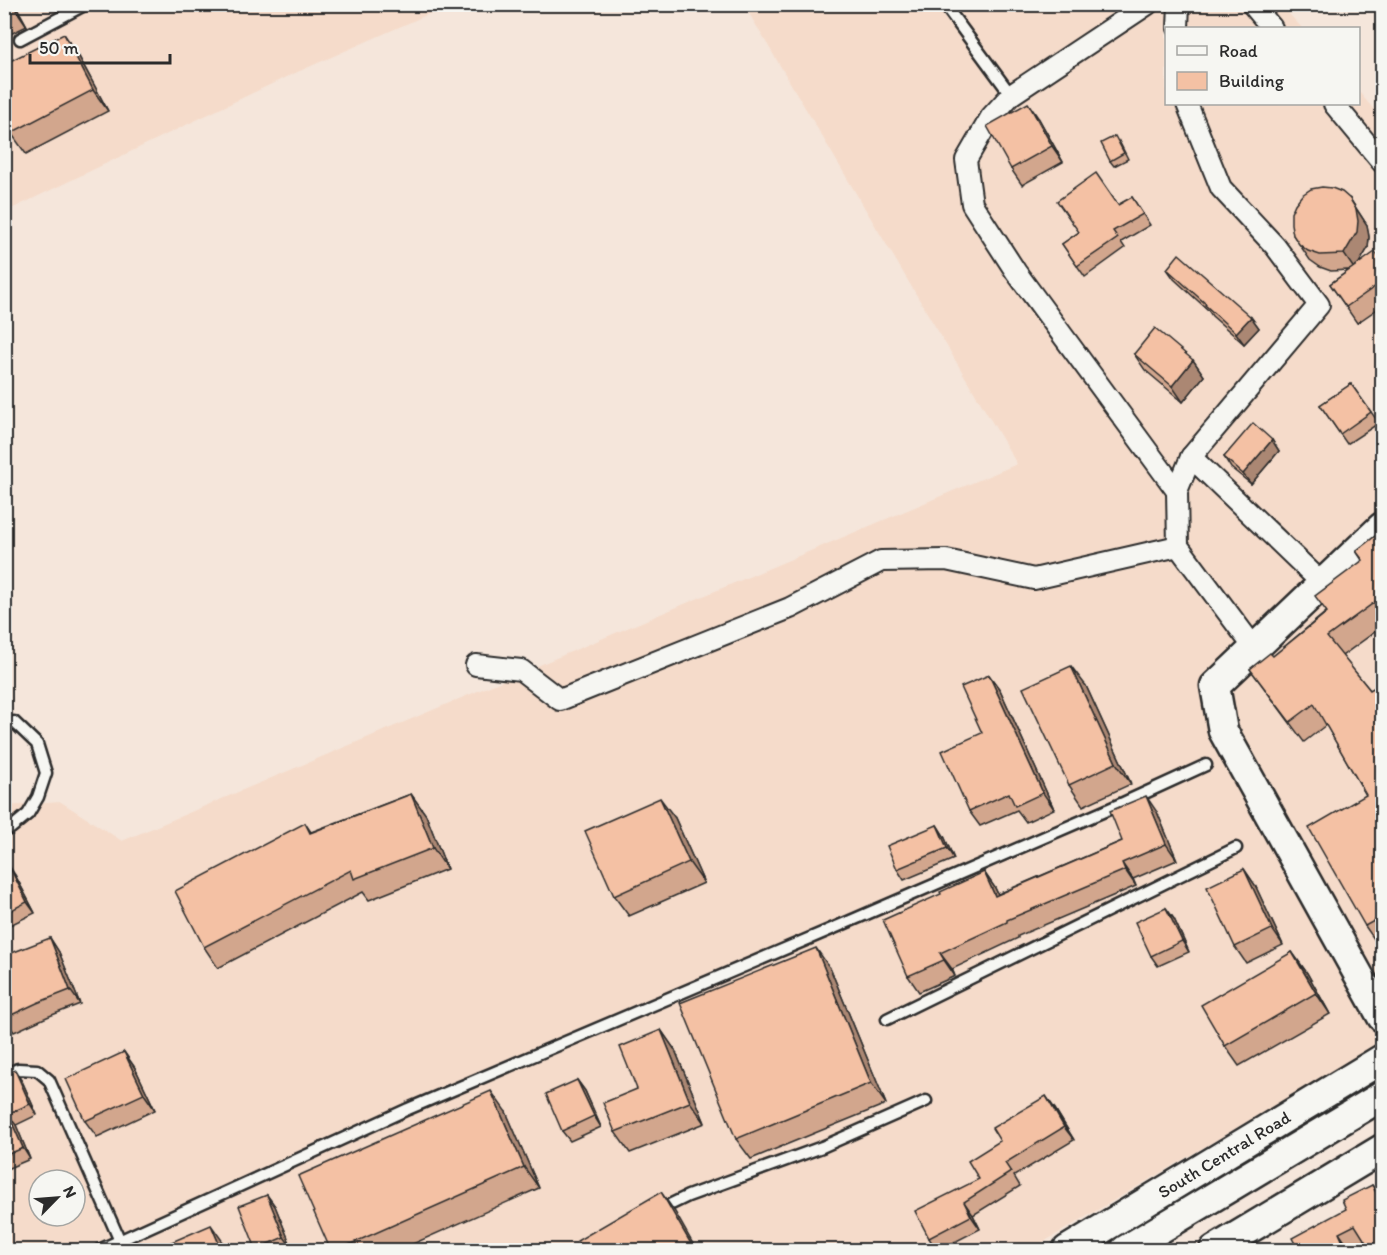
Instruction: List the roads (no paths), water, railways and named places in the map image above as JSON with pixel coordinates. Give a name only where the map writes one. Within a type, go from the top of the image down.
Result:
[{"type":"street","points":[[1148,4],[1011,96],[991,117],[966,160],[972,204],[1016,272],[1177,490]]},
{"type":"street","points":[[1178,27],[1179,4]]},
{"type":"street","points":[[1252,4],[1271,27]]},
{"type":"street","points":[[1187,105],[1221,188],[1275,246],[1319,305],[1191,457],[1177,490],[1178,546],[1255,649]]},
{"type":"street","points":[[1335,105],[1383,162]]},
{"type":"street","points":[[1191,457],[1323,584]]},
{"type":"street","points":[[1383,527],[1215,686],[1223,731],[1383,1017]]},
{"type":"street","points":[[476,665],[521,670],[560,700],[790,608],[881,561],[946,560],[1034,579],[1178,546]]},
{"type":"street","name":"South Central Road","points":[[1067,1251],[1383,1059]]},
{"type":"street","name":"South Central Road","points":[[1125,1251],[1383,1096]]},
{"type":"street","points":[[1214,1251],[1383,1149]]},
{"type":"lane","points":[[20,39],[86,4]]},
{"type":"lane","points":[[946,5],[1011,96]]},
{"type":"lane","points":[[4,831],[28,814],[38,797],[46,773],[38,744],[14,722]]},
{"type":"lane","points":[[99,1251],[408,1109],[848,922],[1206,765]]},
{"type":"lane","points":[[887,1019],[1236,848]]},
{"type":"lane","points":[[4,1075],[18,1069],[37,1070],[49,1080],[120,1241]]},
{"type":"lane","points":[[645,1216],[688,1196],[822,1147],[926,1101]]}]
